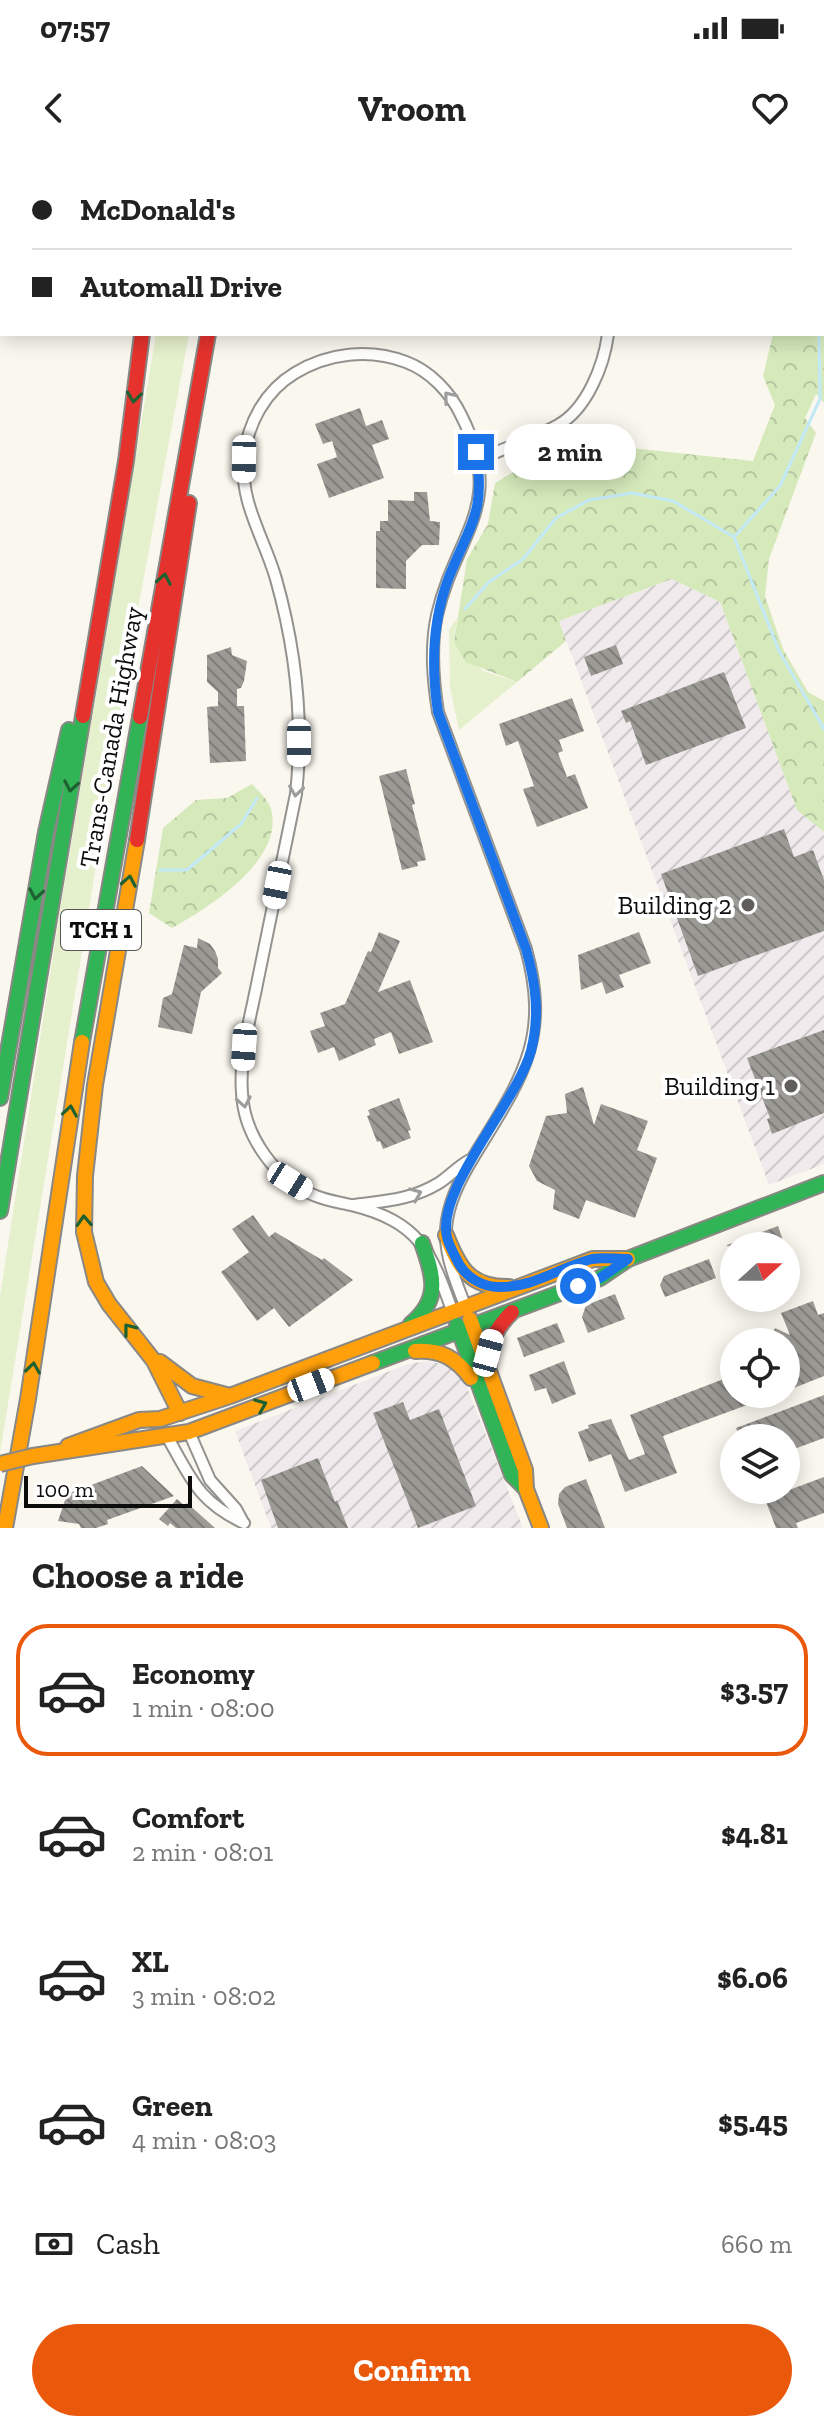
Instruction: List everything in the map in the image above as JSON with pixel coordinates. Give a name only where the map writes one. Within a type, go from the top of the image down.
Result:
[{"type":"main road","name":"Trans-Canada Highway","points":[[0,1211],[126,461],[142,336]]},
{"type":"main road","name":"Trans-Canada Highway","points":[[5,1528],[28,1399],[70,1108],[210,336]]},
{"type":"main road","points":[[189,1432],[163,1376],[96,1283],[88,1257],[83,1219],[84,1176],[99,1051],[143,802],[200,434],[210,336]]},
{"type":"main road","points":[[0,1098],[46,832],[88,649],[126,461]]},
{"type":"main road","points":[[0,1464],[60,1450],[92,1449],[189,1432],[600,1278],[628,1259],[824,1183]]},
{"type":"main road","points":[[446,1235],[463,1271],[474,1280],[498,1288],[525,1285]]},
{"type":"main road","points":[[397,1334],[421,1318],[432,1300],[430,1266],[422,1243]]},
{"type":"main road","points":[[60,1450],[86,1437],[139,1420],[160,1419],[230,1396],[593,1259],[628,1259]]},
{"type":"main road","points":[[459,1310],[525,1470],[526,1489],[541,1528]]},
{"type":"main road","points":[[490,1380],[488,1353],[493,1336],[515,1310]]},
{"type":"main road","points":[[466,1328],[480,1392],[512,1475],[526,1489]]},
{"type":"main road","points":[[403,1352],[426,1350],[450,1355],[462,1365],[480,1392]]},
{"type":"main road","points":[[148,1353],[191,1388],[208,1394],[230,1396]]},
{"type":"main road","points":[[11,1528],[28,1399]]},
{"type":"main road","points":[[160,1419],[168,1438]]},
{"type":"street","points":[[478,460],[560,424],[573,413],[598,371],[607,336]]},
{"type":"street","points":[[361,353],[398,359],[427,372],[457,405],[478,460],[481,496],[437,616],[433,677],[438,712],[535,981],[537,1016],[531,1052],[514,1092],[472,1159],[451,1201],[447,1253],[459,1310],[422,1243],[395,1221],[313,1195],[290,1181],[261,1151],[241,1094],[244,1047],[296,794],[299,760],[298,692],[289,630],[275,575],[249,512],[243,485],[248,435],[268,395],[284,379],[332,357],[361,353]]},
{"type":"street","points":[[351,1205],[392,1201],[417,1194],[443,1181],[472,1159]]},
{"type":"street","points":[[189,1432],[210,1480],[246,1525]]},
{"type":"street","points":[[168,1438],[192,1482],[211,1505],[246,1525]]},
{"type":"shaded area","points":[[672,579],[720,602],[797,810],[824,832],[824,1164],[769,1185],[559,621]]},
{"type":"shaded area","points":[[427,1361],[447,1365],[457,1371],[465,1382],[523,1528],[271,1528],[235,1431],[408,1364]]},
{"type":"green space","points":[[156,336],[189,336],[138,609],[0,1453],[0,1296],[59,917]]},
{"type":"green space","points":[[773,336],[824,336],[824,403],[816,394],[805,418],[816,433],[769,559],[765,596],[783,649],[808,692],[824,701],[824,832],[797,810],[720,602],[672,579],[559,621],[566,641],[517,682],[466,662],[454,642],[467,559],[488,524],[495,483],[557,446],[603,445],[753,461],[775,405],[763,376]]},
{"type":"green space","points":[[457,618],[454,642],[483,671],[517,682],[459,730],[450,687],[449,630]]},
{"type":"green space","points":[[252,784],[270,805],[272,828],[255,864],[223,895],[172,928],[149,913],[163,828],[196,800],[227,798]]},
{"type":"building","points":[[360,408],[366,426],[382,420],[389,439],[372,445],[384,478],[329,498],[317,464],[337,457],[332,441],[323,444],[315,424]]},
{"type":"building","points":[[414,492],[427,492],[430,521],[440,522],[439,545],[422,545],[406,561],[406,589],[376,588],[376,531],[380,531],[380,521],[388,521],[388,500],[414,501]]},
{"type":"building","points":[[616,645],[623,664],[591,676],[584,657]]},
{"type":"building","points":[[231,647],[232,655],[247,661],[244,681],[237,689],[237,706],[244,706],[246,761],[210,763],[207,707],[218,706],[218,692],[207,682],[207,655]]},
{"type":"building","points":[[724,672],[746,728],[646,765],[630,721],[626,723],[621,711]]},
{"type":"building","points":[[572,698],[584,731],[559,740],[563,751],[558,753],[567,777],[575,774],[588,808],[537,827],[523,789],[534,786],[518,741],[506,746],[499,724]]},
{"type":"building","points":[[406,769],[426,860],[417,862],[418,866],[402,870],[379,776]]},
{"type":"building","name":"Building 2","points":[[784,829],[794,857],[813,850],[824,880],[824,931],[698,976],[661,874]]},
{"type":"building","points":[[379,932],[400,941],[378,992],[410,980],[433,1042],[399,1054],[391,1032],[374,1039],[376,1045],[339,1061],[334,1047],[318,1053],[310,1031],[325,1026],[320,1013],[345,1004]]},
{"type":"building","points":[[639,932],[651,963],[619,975],[624,987],[606,994],[602,982],[581,990],[578,955]]},
{"type":"building","points":[[198,938],[210,944],[215,951],[222,973],[201,992],[192,1034],[158,1027],[163,998],[172,994],[184,945],[197,948]]},
{"type":"building","name":"Building 1","points":[[824,1030],[824,1113],[772,1134],[767,1119],[770,1118],[747,1058]]},
{"type":"building","points":[[583,1087],[594,1125],[601,1104],[648,1121],[637,1150],[657,1158],[635,1218],[586,1200],[579,1219],[553,1209],[555,1190],[537,1181],[529,1166],[546,1116],[567,1113],[565,1094]]},
{"type":"building","points":[[399,1098],[411,1138],[383,1149],[367,1116],[370,1115],[368,1110]]},
{"type":"building","points":[[253,1215],[269,1237],[275,1232],[322,1260],[324,1258],[353,1280],[289,1327],[274,1308],[257,1321],[221,1272],[249,1252],[232,1229]]},
{"type":"building","points":[[778,1226],[780,1232],[762,1232]]},
{"type":"building","points":[[709,1259],[716,1278],[665,1297],[660,1285],[664,1276]]},
{"type":"building","points":[[615,1294],[625,1319],[588,1333],[582,1317],[586,1305]]},
{"type":"building","points":[[813,1301],[818,1315],[824,1313],[824,1376],[800,1385],[800,1328],[787,1328],[781,1313],[800,1312],[800,1306]]},
{"type":"building","points":[[557,1323],[565,1342],[524,1357],[517,1338]]},
{"type":"building","points":[[564,1361],[576,1394],[552,1404],[546,1388],[535,1391],[529,1375]]},
{"type":"building","points":[[720,1380],[720,1408],[739,1408],[663,1436],[677,1473],[625,1492],[611,1454],[589,1462],[578,1432],[589,1428],[588,1425],[611,1419],[629,1460],[645,1454],[630,1415]]},
{"type":"building","points":[[824,1395],[824,1438],[800,1447],[800,1424],[747,1424],[789,1408],[800,1408],[800,1404]]},
{"type":"building","points":[[403,1402],[410,1420],[439,1409],[476,1506],[418,1528],[373,1413]]},
{"type":"building","points":[[318,1458],[348,1528],[278,1528],[261,1480]]},
{"type":"building","points":[[142,1466],[174,1496],[107,1520],[108,1524],[96,1528],[81,1528],[79,1524],[58,1521],[67,1494]]},
{"type":"building","points":[[824,1477],[824,1513],[796,1523],[798,1528],[776,1528],[767,1504],[800,1504],[800,1486]]},
{"type":"building","points":[[586,1479],[605,1528],[567,1528],[558,1504],[559,1494],[565,1487]]},
{"type":"building","points":[[177,1499],[185,1506],[187,1503],[215,1528],[176,1528],[170,1523],[168,1526],[159,1519]]},
{"type":"waterway","points":[[735,536],[780,486],[820,399],[819,336]]},
{"type":"waterway","points":[[465,609],[489,582],[523,559],[556,518],[589,500],[632,493],[673,501],[734,537],[779,651],[824,729]]},
{"type":"waterway","points":[[160,870],[187,870],[241,824],[257,798]]},
{"type":"traffic: fast","points":[[0,1211],[83,716]]},
{"type":"traffic: fast","points":[[82,1042],[140,717]]},
{"type":"traffic: fast","points":[[0,1098],[46,832],[69,730]]},
{"type":"traffic: fast","points":[[373,1363],[600,1278],[628,1259],[824,1183]]},
{"type":"traffic: fast","points":[[411,1324],[421,1315],[431,1296],[432,1277],[422,1243]]},
{"type":"traffic: fast","points":[[457,1325],[512,1475],[526,1489]]},
{"type":"traffic: slow","points":[[137,840],[95,1085],[85,1176],[84,1232],[96,1282],[109,1304],[154,1361],[180,1413]]},
{"type":"traffic: slow","points":[[5,1528],[28,1399],[82,1042]]},
{"type":"traffic: slow","points":[[446,1235],[461,1266],[475,1280],[509,1287]]},
{"type":"traffic: slow","points":[[68,1446],[139,1420],[160,1419],[230,1396],[593,1259],[628,1259]]},
{"type":"traffic: slow","points":[[470,1319],[525,1470],[526,1489],[541,1528]]},
{"type":"traffic: slow","points":[[415,1351],[447,1356],[471,1378]]},
{"type":"traffic: slow","points":[[160,1362],[192,1386],[230,1396]]},
{"type":"traffic: slow","points":[[33,1456],[189,1432],[373,1363]]},
{"type":"traffic: slow","points":[[0,1464],[33,1456]]},
{"type":"traffic: jam","points":[[83,716],[126,461],[142,336]]},
{"type":"traffic: jam","points":[[140,717],[208,336]]},
{"type":"traffic: jam","points":[[137,840],[189,503]]},
{"type":"traffic: jam","points":[[489,1364],[494,1335],[512,1312]]},
{"type":"place","name":"Building 2","points":[[748,905]]},
{"type":"place","name":"Building 1","points":[[791,1086]]},
{"type":"route","points":[[476,452],[481,496],[437,616],[433,677],[438,712],[526,949],[535,981],[537,1016],[531,1052],[514,1092],[472,1159],[451,1201],[446,1235],[463,1271],[474,1280],[498,1288],[525,1285],[593,1259],[628,1259],[600,1278],[578,1286]]}]
